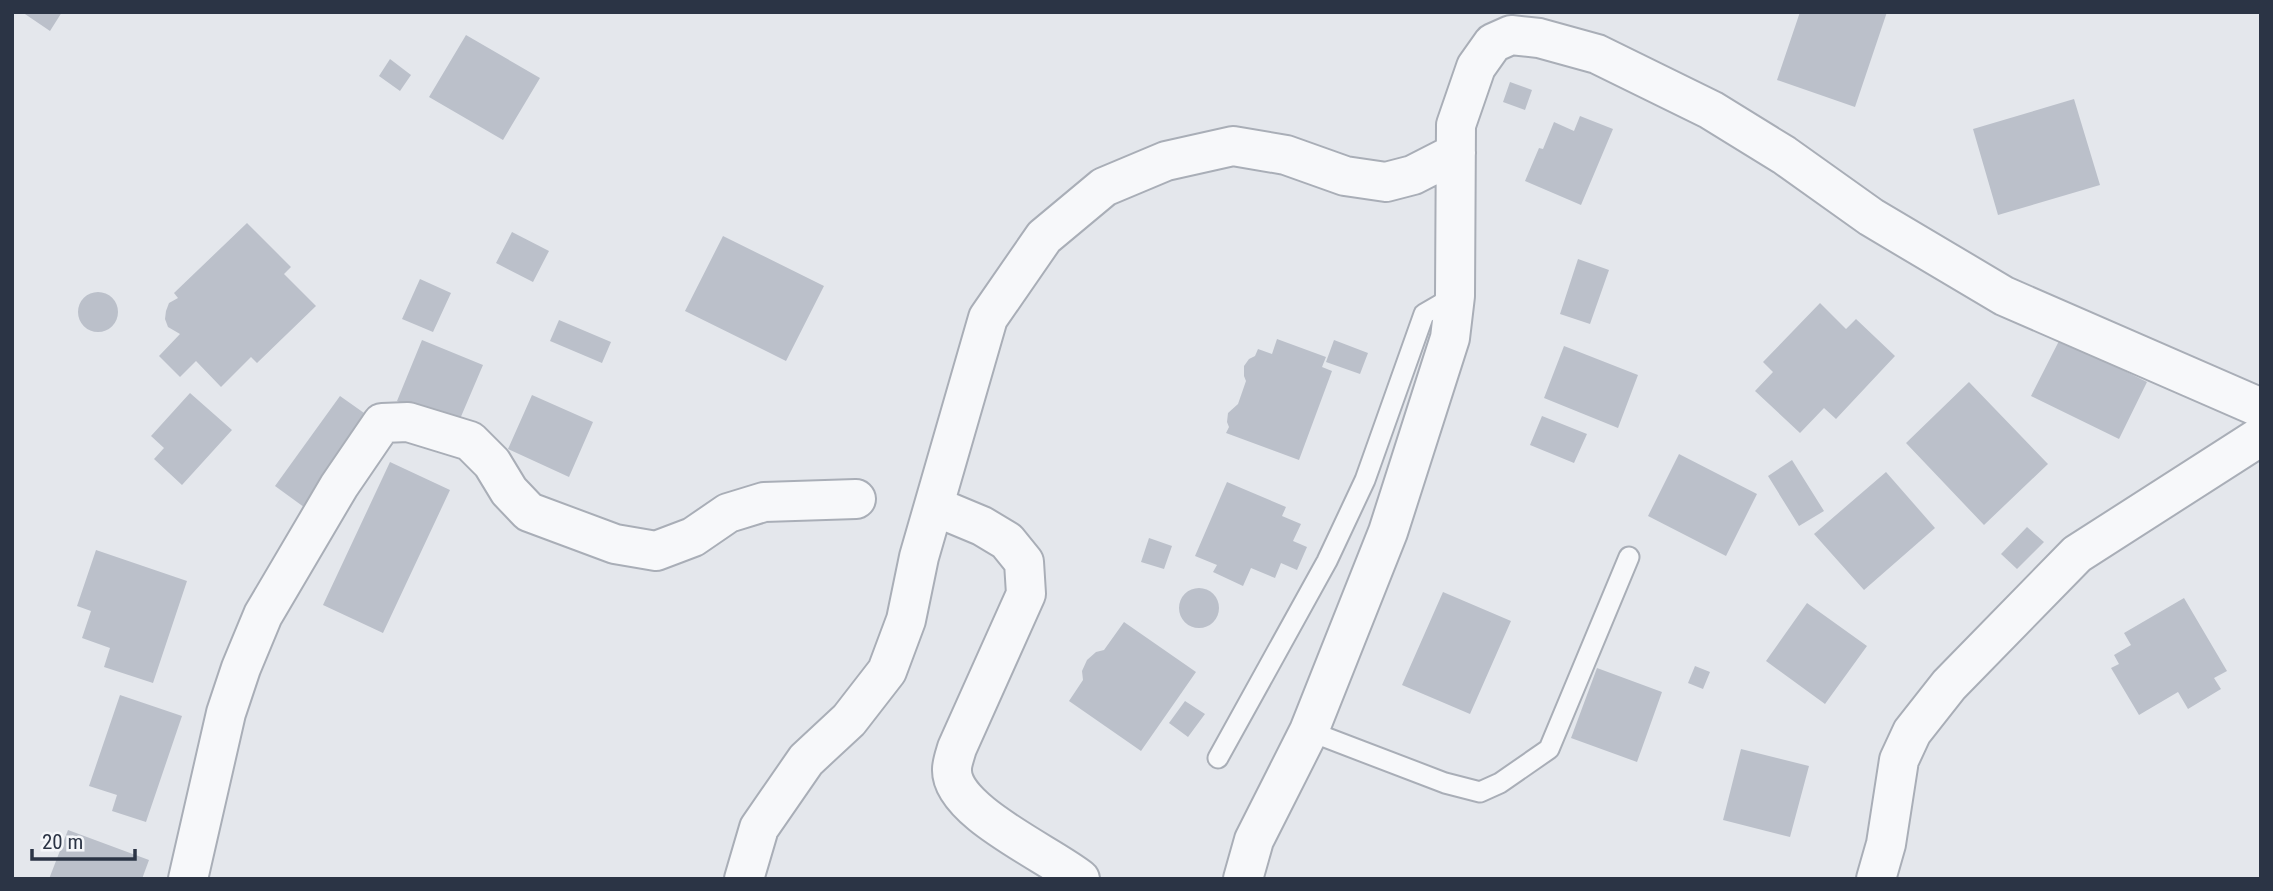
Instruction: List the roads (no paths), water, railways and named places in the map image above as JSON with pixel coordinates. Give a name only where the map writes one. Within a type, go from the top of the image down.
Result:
[{"type":"street","points":[[1243,879],[1254,841],[1309,731],[1388,532],[1450,338],[1455,296],[1456,125],[1476,67],[1507,24],[1539,37],[1597,54],[1711,110],[1784,155],[1871,217],[2004,296],[2261,408]]},
{"type":"street","points":[[744,879],[759,828],[806,760],[849,720],[887,671],[906,620],[919,557],[988,318],[1044,237],[1104,187],[1166,161],[1233,146],[1286,155],[1345,176],[1386,182],[1413,175],[1456,153]]},
{"type":"street","points":[[188,879],[226,713],[263,615],[339,486],[382,423],[408,422],[470,441],[492,463],[509,491],[529,512],[615,544],[656,551],[693,537],[728,513],[764,502],[856,499]]},
{"type":"street","points":[[1876,879],[1886,844],[1899,760],[1912,732],[1949,685],[2077,554],[2261,436]]},
{"type":"street","points":[[934,506],[982,526],[1007,541],[1024,562],[1026,594],[957,748],[951,771],[959,794],[984,817],[1080,879]]},
{"type":"lane","points":[[1218,758],[1327,561],[1360,491],[1424,314],[1455,296]]},
{"type":"lane","points":[[1309,731],[1445,783],[1480,792],[1500,783],[1549,749],[1629,557]]}]
